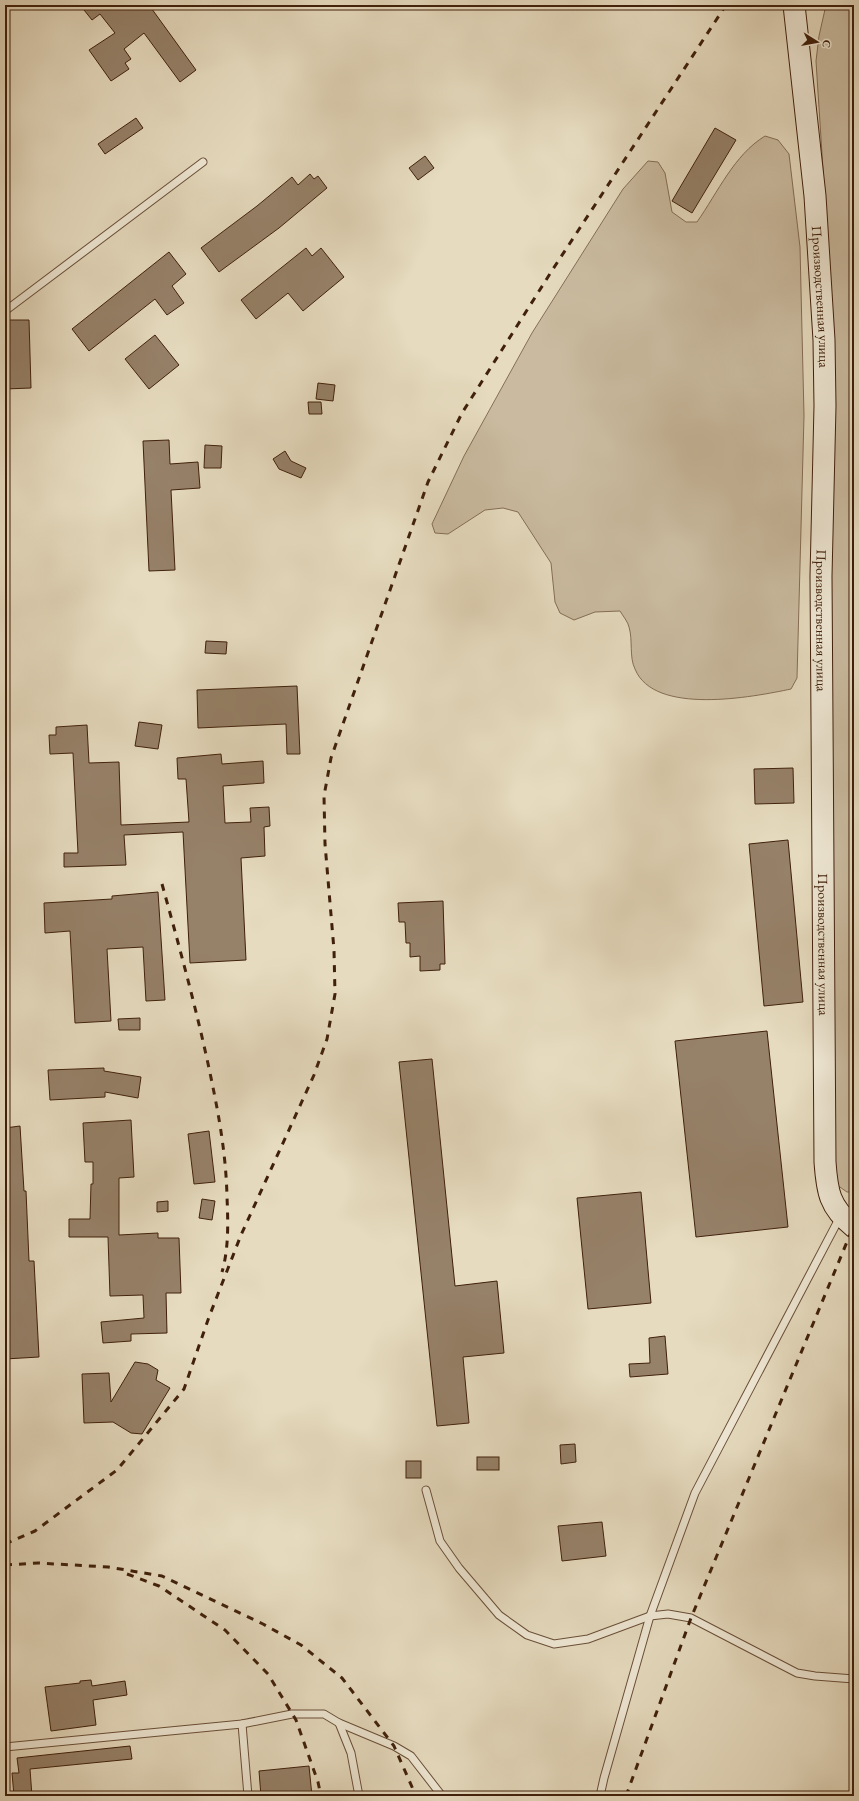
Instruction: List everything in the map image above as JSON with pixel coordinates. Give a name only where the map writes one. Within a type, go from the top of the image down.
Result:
[{"type":"street","name":"Производственная улица","points":[[794,5],[815,196],[822,296],[825,406],[821,584],[826,1186],[831,1202],[848,1221]]},
{"type":"lane","points":[[5,311],[203,162]]},
{"type":"lane","points":[[600,1796],[650,1616],[695,1493],[848,1221]]},
{"type":"lane","points":[[426,1490],[440,1541],[459,1568],[499,1615],[527,1635],[554,1644],[588,1639],[650,1616],[668,1614],[691,1618],[797,1673],[815,1676],[854,1678]]},
{"type":"lane","points":[[5,1747],[242,1724],[292,1714],[324,1714],[339,1723],[394,1746],[411,1756],[442,1796]]},
{"type":"lane","points":[[339,1723],[350,1753],[359,1796]]},
{"type":"lane","points":[[242,1724],[248,1796]]},
{"type":"shaded area","points":[[826,5],[854,5],[854,1192],[847,1192],[837,1185],[832,1165],[830,608],[833,324],[816,61],[819,36]]},
{"type":"shaded area","points":[[765,136],[778,140],[789,154],[800,247],[804,416],[797,678],[791,689],[753,696],[706,700],[683,698],[662,693],[646,684],[635,669],[632,659],[629,627],[620,611],[595,612],[574,620],[560,613],[555,602],[551,563],[518,512],[503,508],[485,510],[448,534],[435,533],[432,524],[464,456],[532,333],[623,189],[648,161],[658,162],[665,173],[672,212],[686,222],[697,222],[735,164],[744,153]]},
{"type":"building","points":[[80,5],[149,5],[196,70],[180,82],[144,33],[124,49],[131,59],[125,63],[129,69],[111,81],[89,50],[115,33],[100,14],[92,20]]},
{"type":"building","points":[[136,118],[143,128],[105,154],[98,144]]},
{"type":"building","points":[[715,128],[736,140],[692,213],[672,201]]},
{"type":"building","points":[[425,156],[434,168],[418,180],[409,168]]},
{"type":"building","points":[[310,174],[314,179],[318,176],[327,188],[279,228],[219,272],[201,248],[257,206],[292,177],[298,185]]},
{"type":"building","points":[[306,248],[312,256],[321,248],[344,277],[303,311],[288,293],[256,319],[241,300]]},
{"type":"building","points":[[169,252],[186,274],[172,286],[184,303],[167,315],[155,299],[89,351],[72,329]]},
{"type":"building","points":[[5,320],[29,320],[31,388],[5,389]]},
{"type":"building","points":[[155,335],[179,365],[149,389],[125,359]]},
{"type":"building","points":[[318,383],[335,385],[333,401],[316,399]]},
{"type":"building","points":[[308,402],[321,402],[322,414],[309,414]]},
{"type":"building","points":[[169,440],[170,464],[198,462],[200,488],[171,490],[175,570],[149,571],[143,441]]},
{"type":"building","points":[[205,445],[222,446],[221,468],[204,468]]},
{"type":"building","points":[[285,451],[291,461],[306,468],[301,478],[279,469],[273,459]]},
{"type":"building","points":[[206,641],[227,642],[226,654],[205,653]]},
{"type":"building","points":[[297,686],[300,754],[287,754],[286,724],[198,728],[197,690]]},
{"type":"building","points":[[139,722],[162,725],[158,749],[135,746]]},
{"type":"building","points":[[87,725],[89,763],[119,762],[121,825],[189,822],[186,779],[178,779],[177,758],[221,754],[222,764],[263,761],[264,783],[223,786],[225,823],[251,822],[250,808],[269,807],[270,826],[264,827],[265,856],[241,858],[246,960],[190,963],[183,832],[124,835],[126,865],[64,867],[64,853],[78,853],[73,753],[50,754],[49,735],[56,735],[56,727]]},
{"type":"building","points":[[793,768],[794,803],[755,804],[754,769]]},
{"type":"building","points":[[788,840],[803,1002],[764,1006],[749,844]]},
{"type":"building","points":[[158,892],[165,1000],[146,1001],[143,947],[107,949],[111,1021],[75,1023],[70,931],[45,933],[44,903],[112,899],[112,896]]},
{"type":"building","points":[[443,901],[445,964],[440,964],[440,970],[420,971],[420,956],[410,957],[410,943],[406,943],[405,922],[399,922],[398,903]]},
{"type":"building","points":[[140,1018],[140,1030],[119,1030],[118,1019]]},
{"type":"building","points":[[767,1031],[788,1227],[696,1237],[675,1041]]},
{"type":"building","points":[[432,1059],[455,1286],[497,1281],[504,1353],[463,1357],[469,1423],[437,1426],[399,1062]]},
{"type":"building","points":[[104,1068],[104,1071],[141,1077],[138,1098],[105,1092],[105,1097],[50,1100],[48,1070]]},
{"type":"building","points":[[131,1120],[134,1177],[119,1178],[119,1235],[158,1233],[158,1238],[179,1238],[181,1293],[166,1293],[167,1333],[131,1334],[131,1341],[103,1343],[101,1322],[144,1318],[143,1295],[110,1296],[108,1237],[69,1237],[69,1219],[90,1219],[93,1162],[85,1162],[83,1123]]},
{"type":"building","points":[[20,1126],[24,1191],[26,1191],[29,1261],[34,1261],[39,1357],[5,1359],[5,1128]]},
{"type":"building","points":[[209,1131],[215,1182],[194,1184],[188,1134]]},
{"type":"building","points":[[641,1192],[651,1303],[588,1309],[577,1198]]},
{"type":"building","points":[[202,1199],[215,1201],[212,1220],[199,1218]]},
{"type":"building","points":[[168,1201],[168,1211],[157,1212],[157,1202]]},
{"type":"building","points":[[665,1336],[668,1374],[630,1377],[629,1364],[650,1363],[649,1338]]},
{"type":"building","points":[[135,1362],[148,1364],[158,1370],[156,1380],[170,1388],[142,1434],[131,1433],[113,1422],[84,1423],[82,1374],[109,1373],[111,1402]]},
{"type":"building","points":[[575,1444],[576,1462],[561,1464],[560,1445]]},
{"type":"building","points":[[477,1457],[499,1457],[499,1470],[477,1470]]},
{"type":"building","points":[[406,1461],[421,1461],[421,1478],[406,1478]]},
{"type":"building","points":[[602,1522],[606,1556],[562,1561],[558,1526]]},
{"type":"building","points":[[91,1680],[92,1686],[125,1681],[127,1695],[93,1700],[96,1725],[51,1731],[45,1687],[80,1683],[80,1681]]},
{"type":"building","points":[[130,1746],[132,1759],[30,1769],[32,1796],[14,1796],[12,1773],[19,1773],[17,1758]]},
{"type":"building","points":[[309,1766],[312,1796],[261,1796],[259,1771]]},
{"type":"railway","points":[[5,1544],[35,1531],[117,1470],[184,1389],[209,1317],[241,1235],[314,1075],[327,1039],[335,994],[334,950],[325,844],[324,796],[331,758],[428,482],[462,413],[553,269],[726,5]]},
{"type":"railway","points":[[162,884],[197,1015],[211,1076],[220,1128],[225,1162],[228,1215],[227,1244],[222,1272]]},
{"type":"railway","points":[[626,1796],[691,1618],[854,1225]]},
{"type":"railway","points":[[5,1565],[38,1563],[108,1567],[162,1576],[263,1624],[301,1645],[342,1678],[394,1746],[416,1796]]},
{"type":"railway","points":[[127,1574],[159,1586],[225,1630],[268,1674],[296,1720],[318,1782],[321,1796]]}]
